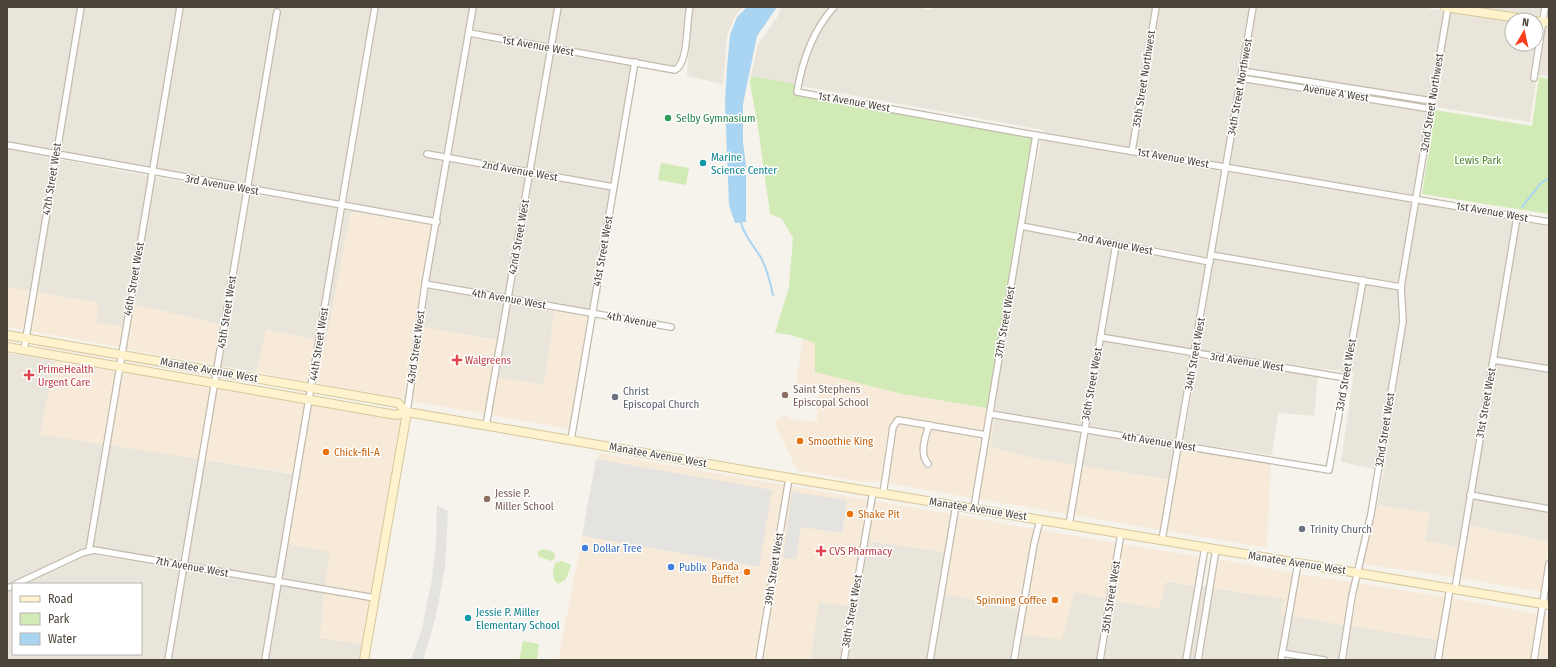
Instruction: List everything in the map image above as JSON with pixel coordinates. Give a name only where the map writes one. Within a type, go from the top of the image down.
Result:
[{"type":"main road","points":[[1447,7],[1504,16]]},
{"type":"main road","name":"Manatee Avenue West","points":[[7,335],[398,403],[406,412]]},
{"type":"main road","name":"Manatee Avenue West","points":[[7,347],[396,415],[406,412],[883,494],[1546,604]]},
{"type":"main road","name":"43rd Street West","points":[[364,660],[406,412]]},
{"type":"street","name":"47th Street West","points":[[24,350],[81,7]]},
{"type":"street","name":"46th Street West","points":[[89,550],[180,7]]},
{"type":"street","name":"43rd Street West","points":[[406,412],[425,284],[437,222],[473,7]]},
{"type":"street","name":"42nd Street West","points":[[486,426],[558,7]]},
{"type":"street","name":"1st Avenue West","points":[[469,33],[635,62],[670,70],[679,68],[684,57],[690,7]]},
{"type":"street","name":"1st Avenue West","points":[[834,7],[825,18],[808,50],[797,92],[1226,168],[1549,222]]},
{"type":"street","name":"35th Street Northwest","points":[[1132,151],[1156,7]]},
{"type":"street","name":"34th Street Northwest","points":[[1226,168],[1253,7]]},
{"type":"street","name":"32nd Street Northwest","points":[[1416,199],[1447,7]]},
{"type":"street","name":"44th Street West","points":[[265,660],[375,10]]},
{"type":"street","name":"45th Street West","points":[[168,660],[277,12]]},
{"type":"street","points":[[1534,78],[1538,52]]},
{"type":"street","name":"41st Street West","points":[[571,440],[635,62]]},
{"type":"street","name":"Avenue A West","points":[[1242,71],[1432,101]]},
{"type":"street","name":"Avenue A West","points":[[1241,78],[1431,109]]},
{"type":"street","name":"37th Street West","points":[[974,508],[1036,135]]},
{"type":"street","name":"3rd Avenue West","points":[[7,145],[152,173],[437,222]]},
{"type":"street","name":"2nd Avenue West","points":[[427,154],[614,187]]},
{"type":"street","name":"34th Street West","points":[[1162,540],[1226,168]]},
{"type":"street","name":"32nd Street West","points":[[1342,660],[1358,573],[1371,514],[1403,321],[1401,287],[1416,199]]},
{"type":"street","name":"31st Street West","points":[[1438,660],[1470,495],[1517,217]]},
{"type":"street","name":"2nd Avenue West","points":[[1021,226],[1210,262]]},
{"type":"street","name":"36th Street West","points":[[1069,525],[1116,244]]},
{"type":"street","points":[[1211,255],[1401,287]]},
{"type":"street","name":"33rd Street West","points":[[1329,470],[1363,280]]},
{"type":"street","name":"4th Avenue West","points":[[425,284],[592,314]]},
{"type":"street","name":"4th Avenue","points":[[592,314],[671,327]]},
{"type":"street","name":"3rd Avenue West","points":[[1100,337],[1346,378]]},
{"type":"street","points":[[1493,360],[1549,369]]},
{"type":"street","name":"4th Avenue West","points":[[990,414],[1329,470]]},
{"type":"street","points":[[883,494],[894,423],[898,420],[986,435]]},
{"type":"street","points":[[928,464],[924,459],[923,452],[930,426]]},
{"type":"street","name":"39th Street West","points":[[759,660],[789,478]]},
{"type":"street","name":"38th Street West","points":[[844,660],[873,492]]},
{"type":"street","points":[[1470,495],[1549,508]]},
{"type":"street","points":[[930,660],[956,505]]},
{"type":"street","points":[[1014,660],[1034,544],[1040,520]]},
{"type":"street","name":"35th Street West","points":[[1100,660],[1122,533]]},
{"type":"street","points":[[1186,660],[1205,547]]},
{"type":"street","points":[[1198,660],[1216,549]]},
{"type":"street","points":[[18,583],[89,550]]},
{"type":"street","name":"7th Avenue West","points":[[89,550],[375,598]]},
{"type":"street","points":[[1281,660],[1298,563]]},
{"type":"street","points":[[1534,660],[1546,604],[1549,564]]},
{"type":"street","points":[[1282,653],[1324,660]]},
{"type":"shaded area","points":[[7,7],[78,7],[54,150],[7,141]]},
{"type":"shaded area","points":[[84,7],[177,7],[150,168],[60,152]]},
{"type":"shaded area","points":[[184,7],[372,7],[339,201],[251,186],[281,8],[275,8],[245,185],[156,169]]},
{"type":"shaded area","points":[[379,7],[470,7],[445,154],[424,150],[423,157],[444,161],[434,218],[346,202]]},
{"type":"shaded area","points":[[476,7],[555,7],[548,44],[473,30]]},
{"type":"shaded area","points":[[561,7],[686,7],[679,63],[675,66],[671,66],[555,45]]},
{"type":"shaded area","points":[[693,7],[743,7],[735,16],[727,35],[723,84],[687,76]]},
{"type":"shaded area","points":[[781,7],[829,7],[822,16],[805,48],[795,84],[751,76],[758,44],[778,16]]},
{"type":"shaded area","points":[[838,7],[919,7],[928,10],[937,7],[1153,7],[1129,147],[801,86],[811,51],[827,20]]},
{"type":"shaded area","points":[[1159,7],[1250,7],[1224,164],[1136,148]]},
{"type":"shaded area","points":[[1257,7],[1420,7],[1444,11],[1430,97],[1246,68]]},
{"type":"shaded area","points":[[1470,7],[1541,7],[1540,12],[1504,12]]},
{"type":"shaded area","points":[[1450,12],[1504,20],[1504,52],[1534,52],[1530,81],[1536,82],[1530,122],[1435,107]]},
{"type":"shaded area","points":[[1545,26],[1549,26],[1549,76],[1537,75],[1541,52],[1544,52]]},
{"type":"shaded area","points":[[471,38],[547,51],[527,169],[451,155]]},
{"type":"shaded area","points":[[554,52],[631,65],[611,183],[534,170]]},
{"type":"shaded area","points":[[1244,82],[1427,112],[1414,195],[1230,165]]},
{"type":"shaded area","points":[[1041,140],[1222,171],[1208,257],[1025,223]]},
{"type":"shaded area","points":[[7,149],[53,158],[30,291],[7,287]]},
{"type":"shaded area","points":[[59,159],[149,176],[123,327],[96,323],[98,303],[37,292]]},
{"type":"shaded area","points":[[450,162],[526,176],[506,295],[429,281]]},
{"type":"shaded area","points":[[1229,172],[1412,202],[1398,282],[1215,252]]},
{"type":"shaded area","points":[[155,177],[243,192],[221,325],[133,304]]},
{"type":"shaded area","points":[[533,177],[610,190],[589,309],[512,296]]},
{"type":"shaded area","points":[[250,193],[338,208],[316,339],[267,330],[256,372],[221,366],[229,327]]},
{"type":"shaded area","points":[[1419,203],[1513,220],[1458,547],[1425,541],[1429,513],[1377,505],[1384,471],[1381,470],[1406,321],[1404,287]]},
{"type":"shaded area","points":[[345,210],[395,219],[351,212],[326,341],[323,341]]},
{"type":"shaded area","points":[[351,212],[433,225],[421,287],[405,399],[316,383],[323,341],[326,341]]},
{"type":"shaded area","points":[[1520,221],[1549,226],[1549,366],[1497,357]]},
{"type":"shaded area","points":[[1023,230],[1112,247],[1082,426],[995,411],[997,389]]},
{"type":"shaded area","points":[[1119,248],[1206,265],[1192,349],[1104,334]]},
{"type":"shaded area","points":[[1214,259],[1359,283],[1344,371],[1319,369],[1199,350]]},
{"type":"shaded area","points":[[1365,284],[1398,290],[1400,315],[1375,469],[1341,462],[1354,372],[1350,372]]},
{"type":"shaded area","points":[[7,287],[30,291],[24,330],[7,327]]},
{"type":"shaded area","points":[[428,289],[505,302],[498,340],[422,327]]},
{"type":"shaded area","points":[[37,292],[98,303],[96,323],[123,327],[119,347],[30,331]]},
{"type":"shaded area","points":[[511,303],[554,311],[550,348],[543,385],[498,378]]},
{"type":"shaded area","points":[[133,304],[221,325],[215,365],[126,349]]},
{"type":"shaded area","points":[[554,311],[588,317],[569,429],[492,415],[498,378],[543,385],[550,348]]},
{"type":"shaded area","points":[[422,327],[498,340],[485,414],[411,401]]},
{"type":"shaded area","points":[[266,330],[316,339],[309,382],[256,372]]},
{"type":"shaded area","points":[[803,339],[816,343],[902,394],[987,408],[983,430],[897,417],[892,420],[889,426],[881,482],[861,482],[797,470],[774,422],[786,415],[790,419],[817,422],[819,386],[796,384]]},
{"type":"shaded area","points":[[1103,341],[1191,357],[1177,441],[1088,427]]},
{"type":"shaded area","points":[[7,353],[55,361],[40,434],[103,444],[86,548],[7,585]]},
{"type":"shaded area","points":[[1198,358],[1318,376],[1314,416],[1278,413],[1272,455],[1183,442]]},
{"type":"shaded area","points":[[55,361],[116,371],[103,444],[40,435]]},
{"type":"shaded area","points":[[1496,364],[1549,373],[1549,505],[1474,492]]},
{"type":"shaded area","points":[[122,372],[211,386],[199,459],[110,445]]},
{"type":"shaded area","points":[[217,387],[306,403],[291,492],[293,473],[205,460]]},
{"type":"shaded area","points":[[312,404],[402,419],[372,594],[325,586],[330,552],[288,544]]},
{"type":"shaded area","points":[[992,418],[994,418],[990,447],[1027,457],[1075,465],[1068,514],[978,499]]},
{"type":"shaded area","points":[[994,418],[1080,433],[1075,465],[1027,457],[990,447]]},
{"type":"shaded area","points":[[898,424],[925,428],[920,453],[921,461],[928,469],[933,464],[927,457],[926,452],[932,430],[982,438],[972,498],[888,483],[896,428]]},
{"type":"shaded area","points":[[1087,434],[1176,449],[1170,480],[1082,466]]},
{"type":"shaded area","points":[[110,445],[199,459],[181,561],[93,547]]},
{"type":"shaded area","points":[[1182,450],[1271,464],[1267,548],[1167,531]]},
{"type":"shaded area","points":[[599,453],[784,485],[755,660],[558,660]]},
{"type":"shaded area","points":[[596,459],[772,490],[759,567],[582,536]]},
{"type":"shaded area","points":[[205,460],[293,474],[276,577],[188,562]]},
{"type":"shaded area","points":[[1082,466],[1170,480],[1161,530],[1074,515]]},
{"type":"shaded area","points":[[791,486],[868,500],[850,606],[819,602],[810,660],[762,660]]},
{"type":"shaded area","points":[[792,492],[847,500],[842,533],[801,527],[796,559],[783,558]]},
{"type":"shaded area","points":[[1473,499],[1549,512],[1549,542],[1471,526],[1465,549]]},
{"type":"shaded area","points":[[874,501],[951,514],[945,552],[869,541],[857,607]]},
{"type":"shaded area","points":[[437,505],[448,511],[445,566],[436,616],[423,660],[411,660],[422,629],[432,579],[436,542]]},
{"type":"shaded area","points":[[1377,505],[1430,513],[1425,541],[1458,547],[1453,577],[1363,564]]},
{"type":"shaded area","points":[[958,515],[1034,529],[1019,610],[945,594]]},
{"type":"shaded area","points":[[1471,526],[1549,542],[1542,592],[1460,578]]},
{"type":"shaded area","points":[[1041,530],[1117,543],[1107,598],[1074,592],[1062,640],[1021,634]]},
{"type":"shaded area","points":[[869,541],[945,552],[927,660],[848,660]]},
{"type":"shaded area","points":[[288,544],[331,552],[325,586],[282,578]]},
{"type":"shaded area","points":[[1123,544],[1200,557],[1195,586],[1166,581],[1159,609],[1114,600]]},
{"type":"shaded area","points":[[89,554],[180,569],[165,660],[7,660],[7,592],[12,590],[12,655],[142,655],[142,583],[27,583]]},
{"type":"shaded area","points":[[1218,559],[1293,573],[1285,615],[1280,614],[1285,599],[1213,588]]},
{"type":"shaded area","points":[[186,570],[275,585],[262,660],[171,660]]},
{"type":"shaded area","points":[[1299,574],[1352,582],[1344,625],[1292,616]]},
{"type":"shaded area","points":[[1165,581],[1195,586],[1182,660],[1104,660],[1114,600],[1159,609]]},
{"type":"shaded area","points":[[1359,583],[1445,597],[1438,640],[1351,626]]},
{"type":"shaded area","points":[[281,586],[324,593],[320,638],[364,644],[361,660],[269,660]]},
{"type":"shaded area","points":[[1201,586],[1206,587],[1194,660],[1189,660]]},
{"type":"shaded area","points":[[1213,588],[1285,599],[1280,614],[1285,615],[1278,660],[1201,660]]},
{"type":"shaded area","points":[[1074,592],[1107,598],[1097,660],[1017,660],[1021,634],[1062,639]]},
{"type":"shaded area","points":[[324,593],[371,601],[364,644],[320,638]]},
{"type":"shaded area","points":[[945,594],[1019,610],[1010,660],[934,660]]},
{"type":"shaded area","points":[[1452,598],[1538,614],[1531,660],[1442,660]]},
{"type":"shaded area","points":[[819,602],[850,606],[841,660],[810,660]]},
{"type":"shaded area","points":[[1545,615],[1549,616],[1549,660],[1538,660]]},
{"type":"shaded area","points":[[1292,616],[1344,625],[1339,659],[1286,650]]},
{"type":"shaded area","points":[[1351,626],[1438,640],[1435,660],[1345,660]]},
{"type":"green space","points":[[751,76],[795,84],[793,95],[1032,138],[987,408],[902,394],[815,372],[815,343],[791,335],[775,333],[789,287],[793,238],[782,219],[770,214],[758,127],[750,83]]},
{"type":"green space","name":"Lewis Park","points":[[1539,77],[1549,79],[1549,214],[1422,194],[1435,110],[1532,126]]},
{"type":"green space","points":[[661,163],[689,168],[686,185],[658,180]]},
{"type":"green space","points":[[543,549],[554,552],[555,558],[551,561],[539,557],[537,552]]},
{"type":"green space","points":[[561,561],[571,565],[566,579],[558,584],[554,580],[553,571],[555,563]]},
{"type":"green space","points":[[523,641],[539,644],[537,660],[519,660]]},
{"type":"water","points":[[747,7],[777,7],[757,36],[743,104],[743,142],[746,166],[746,222],[735,223],[729,205],[725,103],[727,67],[730,35],[737,17]]},
{"type":"waterway","points":[[1522,207],[1541,183],[1549,178]]},
{"type":"waterway","points":[[741,223],[746,236],[765,265],[773,295]]},
{"type":"place","name":"Selby Gymnasium","points":[[668,118]]},
{"type":"place","name":"Marine Science Center","points":[[703,163]]},
{"type":"place","name":"Walgreens","points":[[457,360]]},
{"type":"place","name":"PrimeHealth Urgent Care","points":[[29,375]]},
{"type":"place","name":"Saint Stephens Episcopal School","points":[[785,395]]},
{"type":"place","name":"Christ Episcopal Church","points":[[615,397]]},
{"type":"place","name":"Smoothie King","points":[[800,441]]},
{"type":"place","name":"Chick-fil-A","points":[[326,452]]},
{"type":"place","name":"Jessie P. Miller School","points":[[487,499]]},
{"type":"place","name":"Shake Pit","points":[[850,514]]},
{"type":"place","name":"Trinity Church","points":[[1302,529]]},
{"type":"place","name":"Dollar Tree","points":[[585,548]]},
{"type":"place","name":"CVS Pharmacy","points":[[821,551]]},
{"type":"place","name":"Publix","points":[[671,567]]},
{"type":"place","name":"Panda Buffet","points":[[747,572]]},
{"type":"place","name":"Spinning Coffee","points":[[1055,600]]},
{"type":"place","name":"Jessie P. Miller Elementary School","points":[[468,618]]}]
